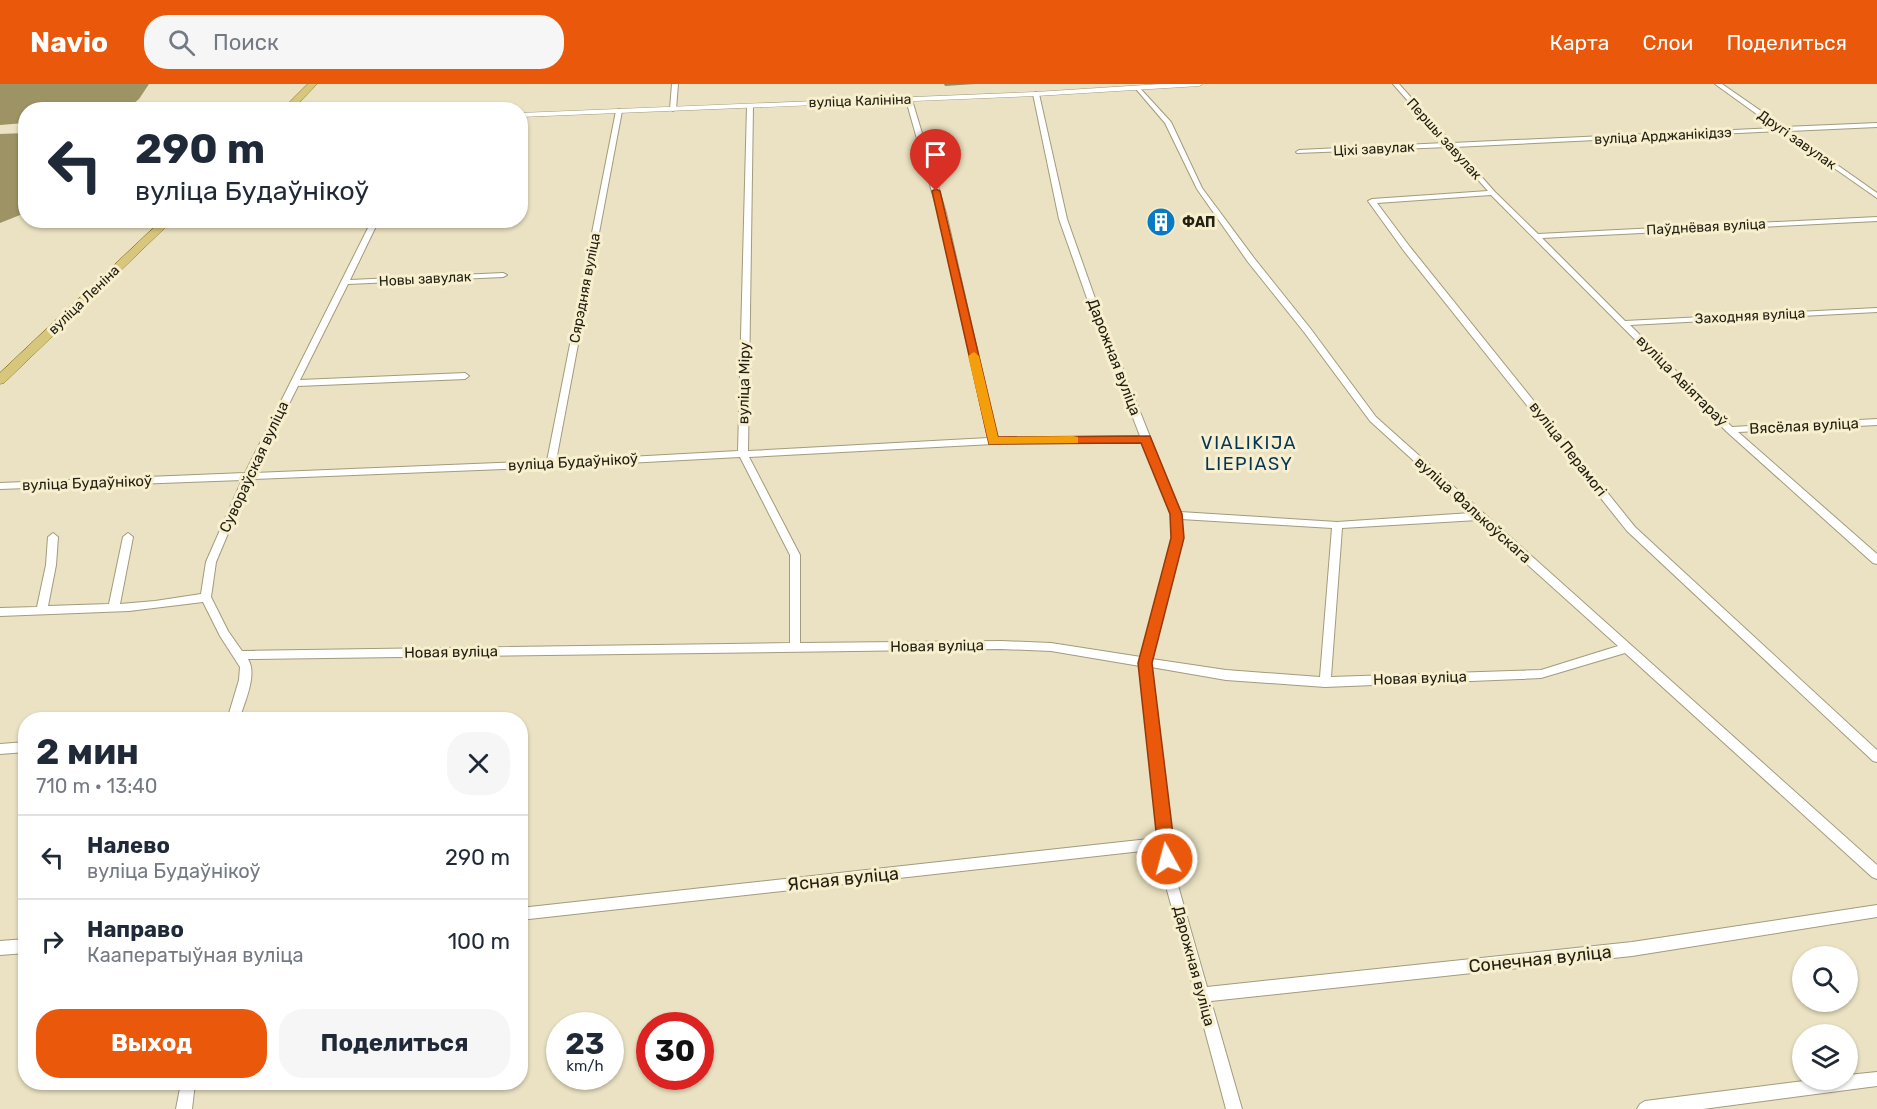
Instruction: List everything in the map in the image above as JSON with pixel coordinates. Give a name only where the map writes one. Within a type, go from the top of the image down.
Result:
[{"type":"main road","points":[[294,102],[313,84]]},
{"type":"main road","name":"вуліца Леніна","points":[[0,380],[160,228]]},
{"type":"street","points":[[673,109],[675,84]]},
{"type":"street","name":"вуліца Калініна","points":[[528,115],[909,100],[1199,84]]},
{"type":"street","name":"Першы завулак","points":[[1396,84],[1493,193]]},
{"type":"street","name":"Другі завулак","points":[[1718,84],[1877,196]]},
{"type":"street","name":"вуліца Фалькоўскага","points":[[1138,88],[1168,122],[1199,188],[1366,411],[1877,873]]},
{"type":"street","name":"Дарожная вуліца","points":[[1036,94],[1063,219],[1093,304],[1176,514],[1177,538],[1145,663],[1169,875],[1234,1109]]},
{"type":"street","points":[[909,100],[942,213],[993,441]]},
{"type":"street","name":"вуліца Міру","points":[[750,106],[743,454],[795,555],[795,647]]},
{"type":"street","name":"Сярэдняя вуліца","points":[[551,464],[619,111]]},
{"type":"street","name":"вуліца Арджанікідзэ","points":[[1449,146],[1877,125]]},
{"type":"street","name":"Ціхі завулак","points":[[1299,152],[1449,146]]},
{"type":"street","name":"вуліца Авіятараў","points":[[1493,193],[1730,430],[1877,560]]},
{"type":"street","name":"вуліца Перамогі","points":[[1493,193],[1372,201],[1407,249],[1631,529],[1877,757]]},
{"type":"street","name":"Паўднёвая вуліца","points":[[1535,236],[1877,219]]},
{"type":"street","name":"Сувораўская вуліца","points":[[206,597],[211,562],[248,476],[372,228]]},
{"type":"street","name":"Новы завулак","points":[[347,282],[503,275]]},
{"type":"street","name":"Заходняя вуліца","points":[[1624,323],[1877,310]]},
{"type":"street","points":[[294,382],[465,375]]},
{"type":"street","name":"Вясёлая вуліца","points":[[1730,430],[1877,422]]},
{"type":"street","name":"вуліца Будаўнікоў","points":[[0,486],[551,464],[993,441],[1146,439]]},
{"type":"street","points":[[1176,514],[1337,525],[1480,516]]},
{"type":"street","points":[[1325,682],[1337,525]]},
{"type":"street","points":[[42,610],[51,565],[53,537]]},
{"type":"street","points":[[114,608],[128,537]]},
{"type":"street","points":[[0,612],[114,608],[178,603],[206,597],[224,633],[246,666],[245,680],[235,712]]},
{"type":"street","name":"Новая вуліца","points":[[240,655],[1041,646],[1226,675],[1325,682],[1541,674],[1627,648]]},
{"type":"street","points":[[0,749],[18,748]]},
{"type":"street","name":"Ясная вуліца","points":[[528,913],[1166,843]]},
{"type":"street","name":"Сонечная вуліца","points":[[1202,995],[1632,949],[1877,910]]},
{"type":"street","points":[[0,948],[18,947]]},
{"type":"street","points":[[1645,1109],[1877,1079]]},
{"type":"street","points":[[184,1109],[187,1090]]},
{"type":"shaded area","points":[[0,84],[149,84],[135,102],[18,102],[18,124],[0,125]]},
{"type":"shaded area","points":[[18,133],[18,216],[0,223],[0,134]]},
{"type":"slow traffic","points":[[974,356],[993,441],[1073,440]]},
{"type":"place","name":"ФАП","points":[[1161,222]]},
{"type":"district","name":"VIALIKIJA LIEPIASY","points":[[1249,454]]},
{"type":"route","points":[[936,191],[993,441],[1146,439],[1176,514],[1177,538],[1145,663],[1167,859]]}]
